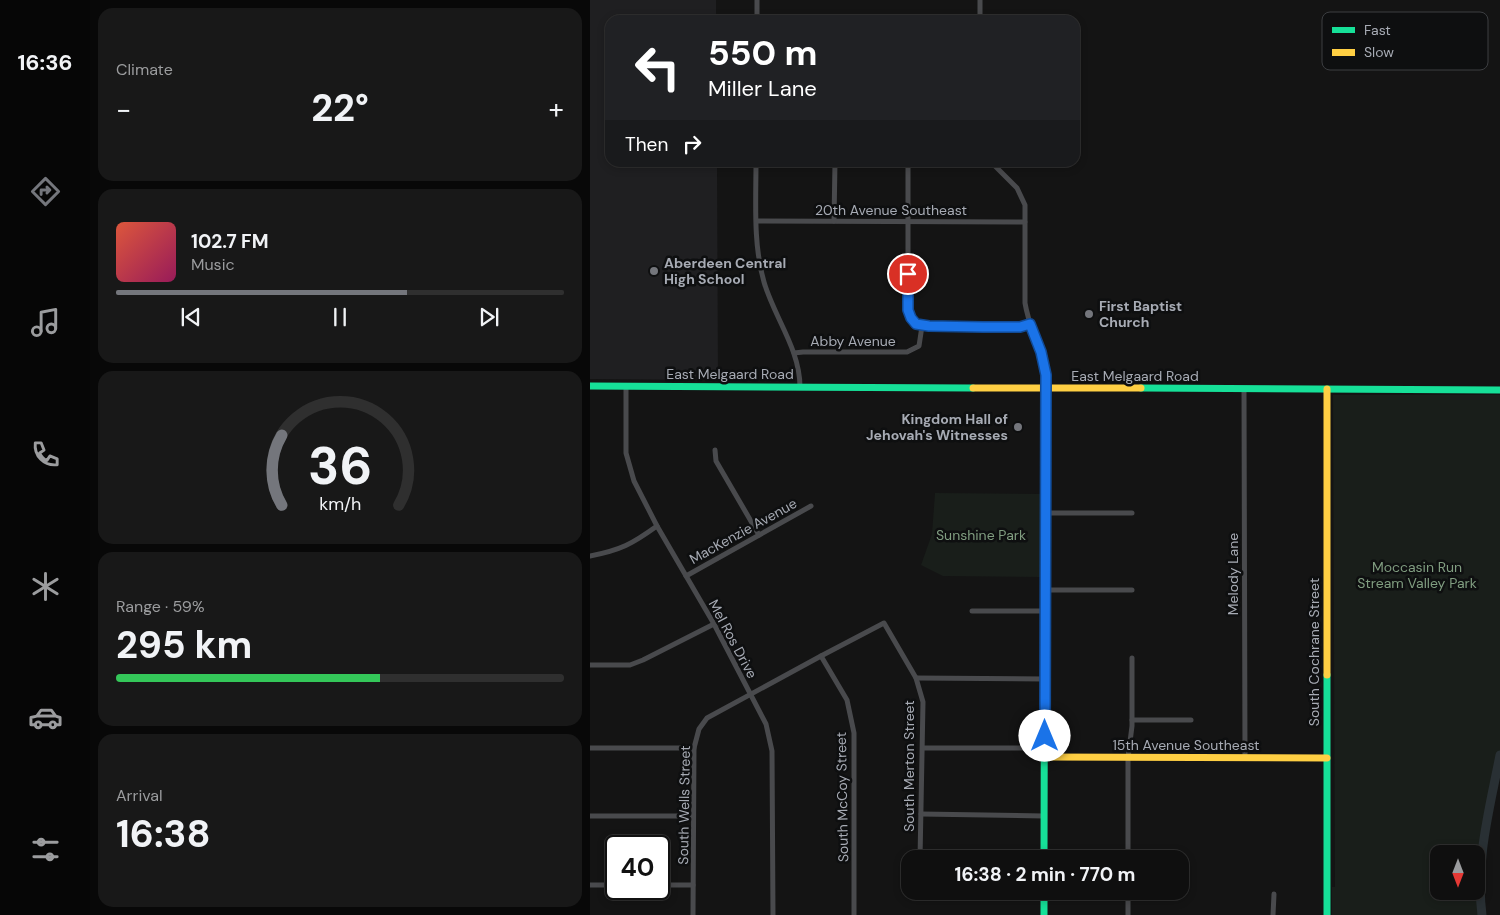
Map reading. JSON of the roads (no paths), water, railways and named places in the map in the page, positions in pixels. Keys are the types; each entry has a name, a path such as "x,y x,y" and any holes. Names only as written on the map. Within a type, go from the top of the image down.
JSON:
{"street":[{"path":"757,0 757,15"},
{"path":"980,0 980,15"},
{"path":"756,167 758,250 764,283 799,366 800,387"},
{"path":"834,221 835,167"},
{"path":"908,167 908,310 911,318 916,324 922,326 1020,327 1030,324"},
{"path":"996,167 1021,193 1024,205 1024,287 1026,308 1044,365 1044,850"},
{"name":"20th Avenue Southeast","path":"757,220 1025,222"},
{"name":"Abby Avenue","path":"794,353 906,352 919,346 922,326"},
{"name":"East Melgaard Road","path":"590,386 1500,390"},
{"name":"Mel Ros Drive","path":"626,386 626,445 629,466 634,480 657,526 714,624 766,724 772,751 773,915"},
{"name":"Melody Lane","path":"1244,389 1245,758"},
{"name":"South Cochrane Street","path":"1327,389 1327,915"},
{"path":"715,450 716,461 759,535"},
{"name":"MacKenzie Avenue","path":"686,576 812,506"},
{"path":"1045,512 1132,512"},
{"path":"590,556 609,552 633,543 657,526"},
{"path":"1045,590 1132,590"},
{"path":"972,611 1045,610"},
{"name":"South Wells Street","path":"693,915 694,748 699,729 707,718 884,623"},
{"name":"South Merton Street","path":"884,623 916,678 923,702 920,850"},
{"path":"590,665 630,665 714,624"},
{"name":"South McCoy Street","path":"821,656 847,700 854,733 854,915"},
{"path":"1128,850 1128,758 1132,720 1132,658"},
{"path":"916,678 1045,679"},
{"path":"1132,720 1191,720"},
{"path":"590,748 694,748"},
{"path":"923,748 1045,748"},
{"name":"15th Avenue Southeast","path":"1044,758 1327,758"},
{"path":"921,814 1044,816"},
{"path":"590,816 693,816"},
{"path":"590,885 605,885"},
{"path":"670,885 693,885"},
{"path":"1274,894 1274,915"},
{"path":"1044,900 1044,915"},
{"path":"1128,900 1128,915"}],"waterway":[{"path":"1482,915 1480,895 1482,854 1500,755"}],"place":[{"name":"Aberdeen Central High School","path":"654,271"},
{"name":"First Baptist Church","path":"1089,314"},
{"name":"Kingdom Hall of Jehovah's Witnesses","path":"1018,427"}],"park label":[{"name":"Sunshine Park","path":"981,535"},
{"name":"Moccasin Run Stream Valley Park","path":"1417,576"}]}
